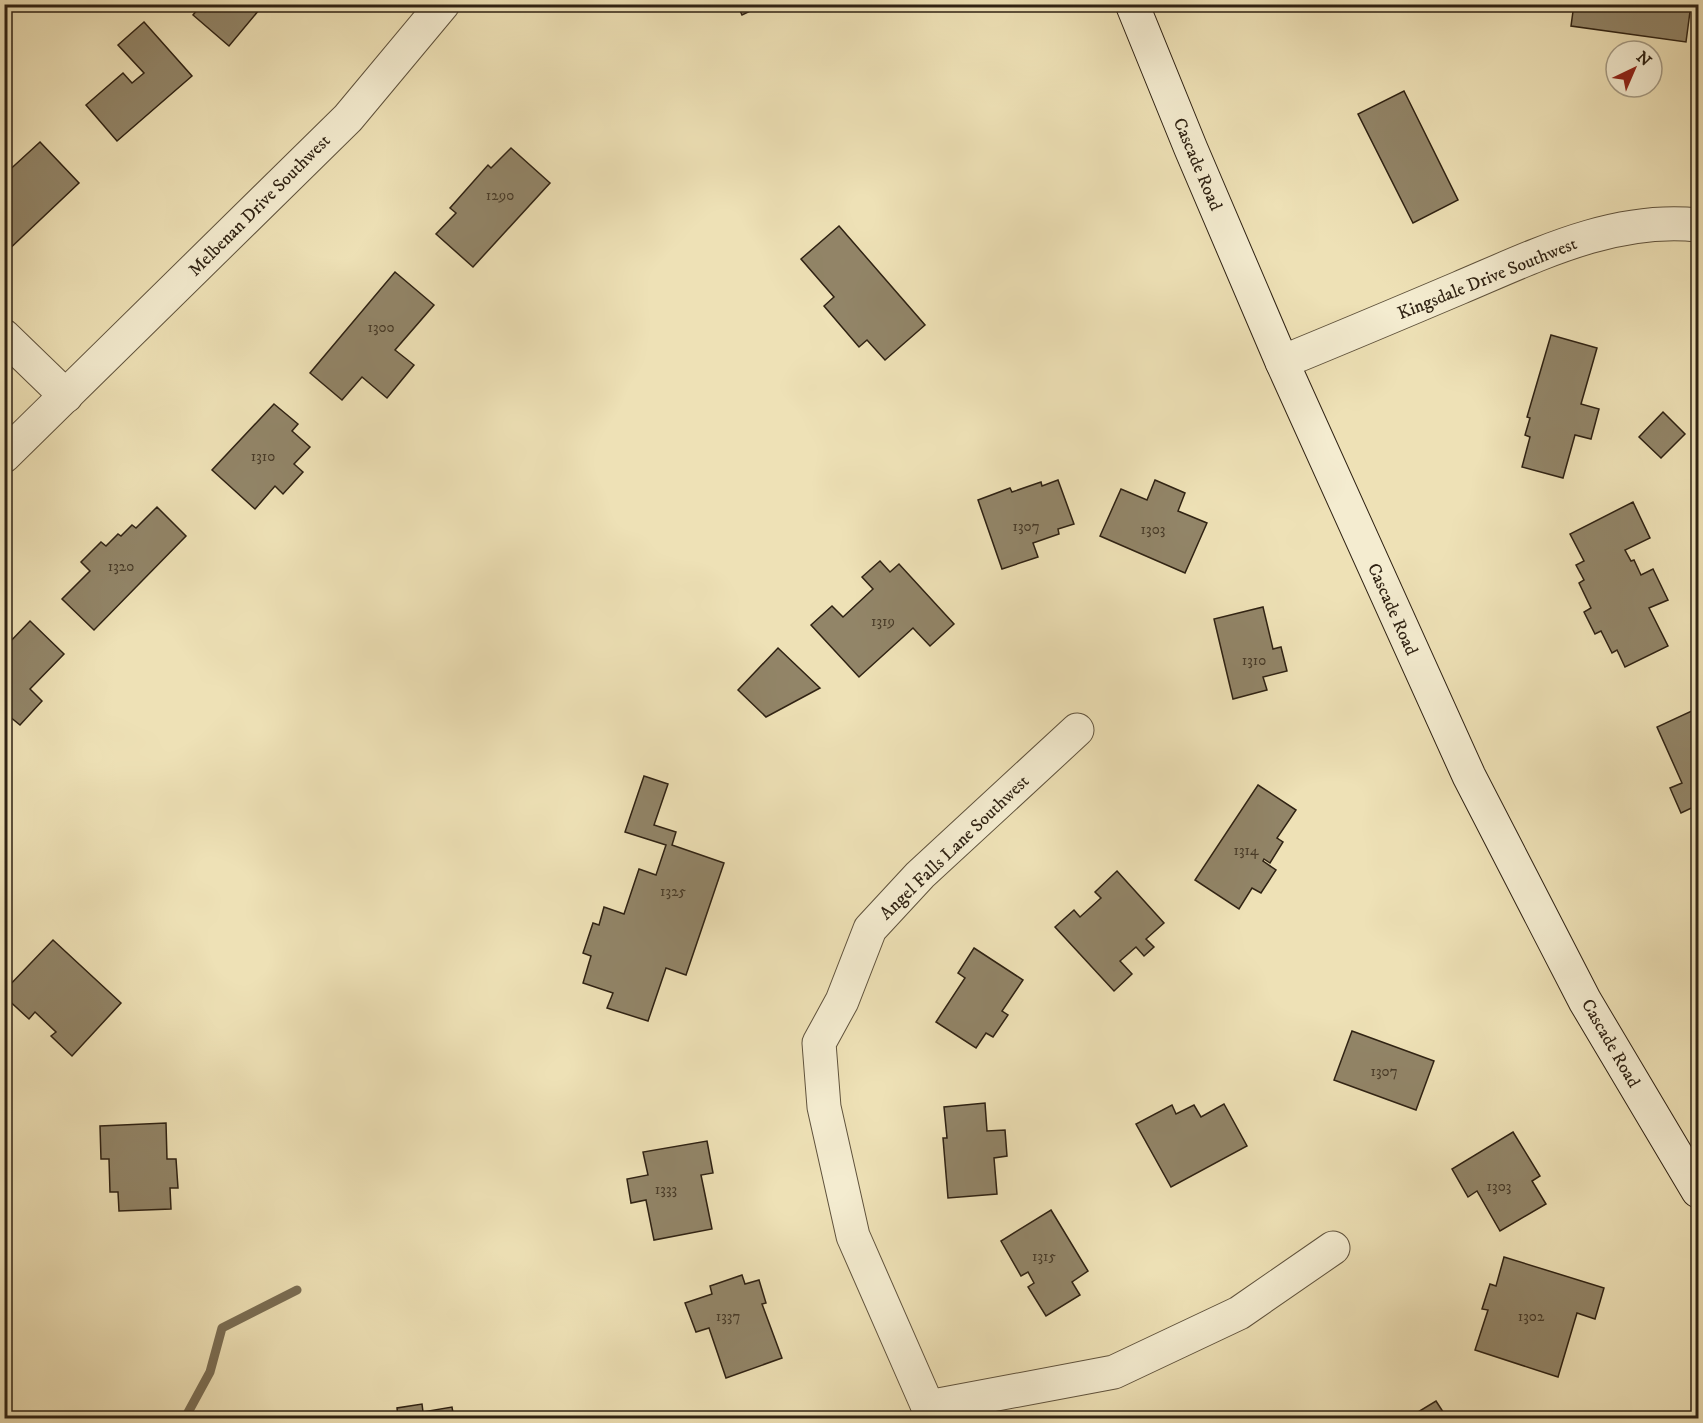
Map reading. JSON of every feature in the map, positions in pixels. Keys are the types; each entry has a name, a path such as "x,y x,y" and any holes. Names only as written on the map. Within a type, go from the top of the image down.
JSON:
{"street":[{"name":"Melbenan Drive Southwest","path":"4,456 348,118 443,4"},
{"name":"Cascade Road","path":"1132,4 1282,362 1469,776 1585,1001 1698,1191"},
{"name":"Kingsdale Drive Southwest","path":"1282,362 1566,243 1624,227 1679,223 1698,225"},
{"path":"4,336 66,396"},
{"name":"Angel Falls Lane Southwest","path":"929,1413 853,1236 824,1107 819,1043 842,1000 870,929 920,875 1077,730"},
{"path":"929,1413 1114,1372 1239,1313 1333,1248"}],"building":[{"path":"202,4 264,4 229,46 193,15"},
{"path":"737,4 765,4 742,15"},
{"path":"1574,4 1691,4 1686,42 1571,26"},
{"path":"144,22 192,76 117,141 86,105 123,73 132,83 144,73 118,45"},
{"path":"1404,91 1458,200 1413,223 1358,114"},
{"path":"40,142 79,183 4,254 4,175"},
{"path":"511,148 550,183 473,267 436,234 456,213 450,208 488,165 491,168"},
{"path":"839,226 925,325 885,360 867,340 859,347 824,306 834,297 801,259"},
{"path":"395,272 434,305 395,350 414,365 387,398 362,377 342,400 310,373"},
{"path":"1551,335 1597,348 1581,404 1599,409 1591,439 1575,435 1563,478 1522,467 1530,437 1525,435 1530,418 1527,417"},
{"path":"274,404 298,424 292,431 310,447 294,464 303,472 283,494 275,486 255,509 212,470"},
{"path":"1663,412 1685,434 1661,458 1639,437"},
{"path":"1058,480 1074,524 1058,529 1059,534 1033,543 1038,557 1002,569 978,500 1010,488 1012,492 1041,482 1042,486"},
{"path":"1155,480 1185,493 1178,511 1207,523 1185,573 1100,536 1121,489 1147,500"},
{"path":"1633,502 1650,538 1625,550 1631,561 1634,560 1641,575 1653,569 1668,600 1649,608 1668,646 1625,667 1617,650 1612,653 1601,631 1595,634 1584,612 1591,608 1579,583 1584,580 1576,565 1584,561 1570,534"},
{"path":"157,507 186,536 94,630 62,599 90,571 81,562 101,542 106,546 132,525 136,528"},
{"path":"880,561 890,572 899,564 954,624 930,646 913,628 859,677 811,625 832,606 843,617 873,589 862,577"},
{"path":"1263,607 1273,649 1281,647 1287,671 1263,677 1267,690 1233,699 1214,619"},
{"path":"30,621 64,654 30,689 42,701 20,725 4,712 4,652 8,648 6,646"},
{"path":"778,648 820,688 766,717 738,690"},
{"path":"1696,709 1698,715 1698,805 1681,813 1670,788 1682,783 1657,727"},
{"path":"644,776 668,784 654,825 676,832 672,845 724,863 686,975 666,968 648,1021 607,1008 613,993 583,983 591,956 583,953 593,923 599,925 604,907 624,914 639,869 656,875 666,845 625,832"},
{"path":"1258,785 1296,810 1277,838 1283,842 1270,863 1264,859 1263,861 1276,870 1261,893 1252,888 1239,909 1195,880"},
{"path":"1117,871 1164,923 1146,939 1154,947 1144,956 1136,947 1120,961 1132,974 1114,991 1055,927 1074,910 1080,917 1101,898 1095,892"},
{"path":"53,940 121,1003 72,1056 51,1036 56,1032 35,1012 29,1019 4,996 4,991"},
{"path":"974,948 1023,980 1002,1011 1008,1015 993,1037 986,1033 976,1048 936,1022 965,978 958,973"},
{"path":"1352,1031 1434,1061 1416,1110 1334,1080"},
{"path":"985,1103 987,1131 1005,1130 1007,1156 994,1158 997,1194 948,1198 943,1138 947,1138 944,1107"},
{"path":"1224,1104 1247,1146 1171,1187 1136,1124 1172,1105 1176,1114 1194,1105 1201,1117"},
{"path":"166,1123 167,1159 176,1159 178,1188 170,1188 171,1209 119,1211 118,1192 110,1192 109,1159 101,1159 100,1126"},
{"path":"1513,1132 1540,1176 1532,1181 1546,1204 1500,1231 1477,1191 1468,1197 1452,1169"},
{"path":"707,1141 713,1173 701,1175 712,1229 654,1240 646,1200 631,1203 627,1179 648,1175 643,1152"},
{"path":"1051,1210 1088,1271 1072,1282 1080,1295 1046,1316 1028,1287 1034,1283 1028,1272 1021,1276 1001,1241"},
{"path":"1504,1257 1604,1288 1595,1319 1577,1313 1558,1377 1475,1350 1488,1310 1482,1309 1490,1284 1496,1286"},
{"path":"742,1275 745,1284 759,1280 766,1303 762,1304 782,1358 726,1378 709,1328 696,1332 685,1303 712,1294 710,1286"},
{"path":"1436,1401 1447,1418 1408,1418"},
{"path":"422,1404 423,1412 452,1407 454,1418 398,1418 397,1408"}],"waterway":[{"path":"185,1418 210,1372 222,1328 297,1290"}]}
